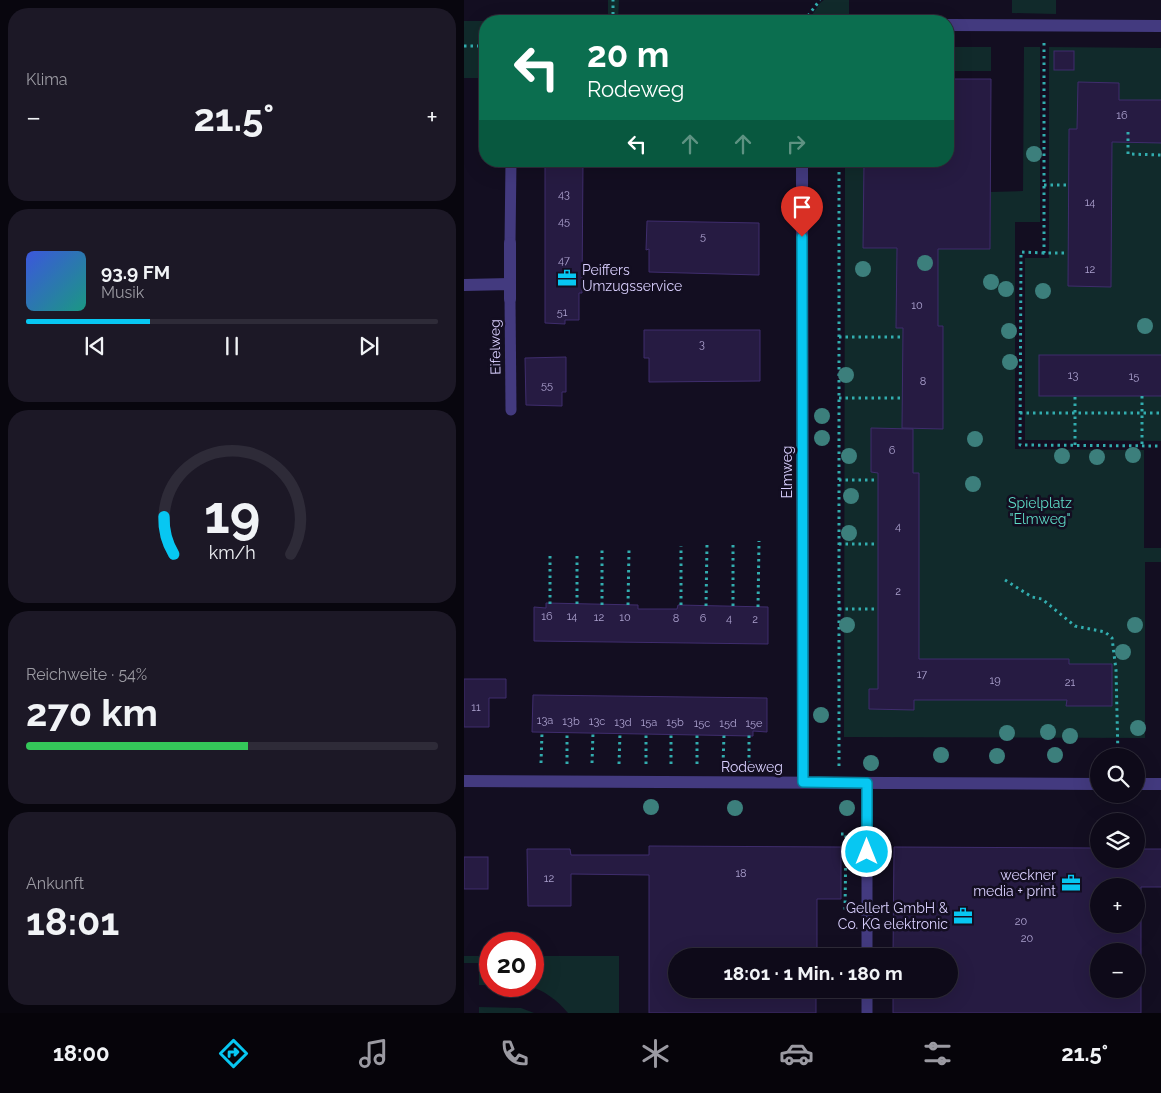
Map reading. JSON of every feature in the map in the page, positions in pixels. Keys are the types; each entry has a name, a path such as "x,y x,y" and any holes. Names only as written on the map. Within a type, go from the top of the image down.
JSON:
{"street":[{"path":"954,25 1161,26"},
{"name":"Elmweg","path":"802,167 803,782"},
{"name":"Eifelweg","path":"510,243 510,299"},
{"path":"464,285 510,284"},
{"name":"Rodeweg","path":"464,781 1090,784"},
{"path":"1145,784 1161,784"}],"lane":[{"name":"Eifelweg","path":"510,243 511,167"},
{"name":"Eifelweg","path":"510,299 511,410"},
{"path":"867,783 867,948"},
{"path":"867,998 867,1013"}],"path":[{"path":"613,0 613,15"},
{"path":"809,15 820,0"},
{"path":"1044,253 1045,26"},
{"path":"464,46 479,46"},
{"path":"1128,132 1128,154 1161,155"},
{"path":"839,782 840,167"},
{"path":"1044,185 1069,185"},
{"path":"1068,253 1021,252 1020,445 1161,446"},
{"path":"839,337 903,337"},
{"path":"1075,396 1075,445"},
{"path":"1142,396 1142,445"},
{"path":"839,398 902,398"},
{"path":"1020,413 1161,413"},
{"path":"839,480 878,480"},
{"path":"758,606 759,541"},
{"path":"732,606 733,543"},
{"path":"706,606 707,544"},
{"path":"839,544 878,544"},
{"path":"681,546 681,606"},
{"path":"628,605 629,549"},
{"path":"602,550 602,605"},
{"path":"577,552 577,604"},
{"path":"550,554 550,604"},
{"path":"1005,580 1032,597 1042,600 1075,626 1105,632 1112,638 1116,670 1118,748"},
{"path":"839,609 878,609"},
{"path":"541,781 542,733"},
{"path":"567,733 567,782"},
{"path":"592,733 592,782"},
{"path":"619,782 620,733"},
{"path":"645,782 646,734"},
{"path":"671,734 671,782"},
{"path":"697,734 697,782"},
{"path":"723,782 724,735"},
{"path":"749,736 749,782"},
{"path":"841,834 846,834 845,911"}],"green space":[{"path":"608,0 619,0 618,15 608,15"},
{"path":"824,0 849,0 849,14 812,15"},
{"path":"1012,0 1056,0 1056,14 1012,13"},
{"path":"464,21 479,21 479,78 464,78"},
{"path":"954,47 991,47 991,71 954,71"},
{"name":"Spielplatz \"Elmweg\"","path":"1024,47 1040,47 1040,222 1015,222 1015,449 1144,450 1144,548 1162,548 1161,562 1145,562 1145,738 844,737 845,167 864,167 864,248 990,249 991,192 1023,191"},
{"path":"1049,47 1161,48 1161,441 1025,440 1025,258 1049,258"},
{"path":"464,956 479,956 479,963 464,963"},
{"path":"544,956 619,956 619,1013 568,1013 544,993"},
{"path":"479,1007 521,1008 534,1013 479,1013"}],"building":[{"path":"1054,51 1074,51 1074,70 1054,70"},
{"path":"954,79 991,79 990,249 938,249 938,326 943,326 943,429 902,428 903,328 896,328 897,248 863,248 864,167 954,167"},
{"path":"1078,82 1119,83 1119,100 1162,100 1162,143 1112,142 1111,287 1068,286 1069,129 1077,129"},
{"path":"545,167 583,167 582,293 579,293 579,320 565,320 565,324 545,323"},
{"path":"647,221 759,223 759,275 649,272 649,249 646,250"},
{"path":"644,330 760,330 760,381 649,382 649,358 644,358"},
{"path":"1039,355 1162,355 1162,396 1039,396"},
{"path":"566,357 566,392 562,392 562,406 526,405 525,358"},
{"path":"871,428 913,429 913,473 919,473 919,659 1069,659 1069,664 1112,664 1112,706 1066,706 1067,700 914,700 914,710 869,709 869,689 878,689 878,473 871,472"},
{"path":"546,603 638,605 638,609 677,609 678,605 768,607 768,644 534,641 534,607 546,608"},
{"path":"464,679 506,679 506,698 489,698 489,727 464,727"},
{"path":"533,695 767,698 767,732 753,731 753,736 532,732"},
{"path":"649,846 841,847 841,899 817,899 817,948 668,948 668,998 816,998 816,1013 649,1013 649,875 571,874 571,906 528,906 527,849 570,849 571,855 649,855"},
{"path":"894,847 1090,848 1090,868 1145,868 1145,849 1162,849 1162,887 1145,887 1145,878 1090,878 1090,933 1141,933 1141,943 1090,943 1090,998 1141,998 1141,1013 893,1013 893,998 958,998 958,948 893,948"},
{"path":"464,857 488,857 488,889 464,889"}],"place":[{"name":"Peiffers Umzugsservice","path":"567,278"},
{"name":"weckner media + print","path":"1071,883"},
{"name":"Gellert GmbH & Co. KG elektronic","path":"963,916"}],"route":[{"path":"802,237 803,782 867,783 867,852"}]}
